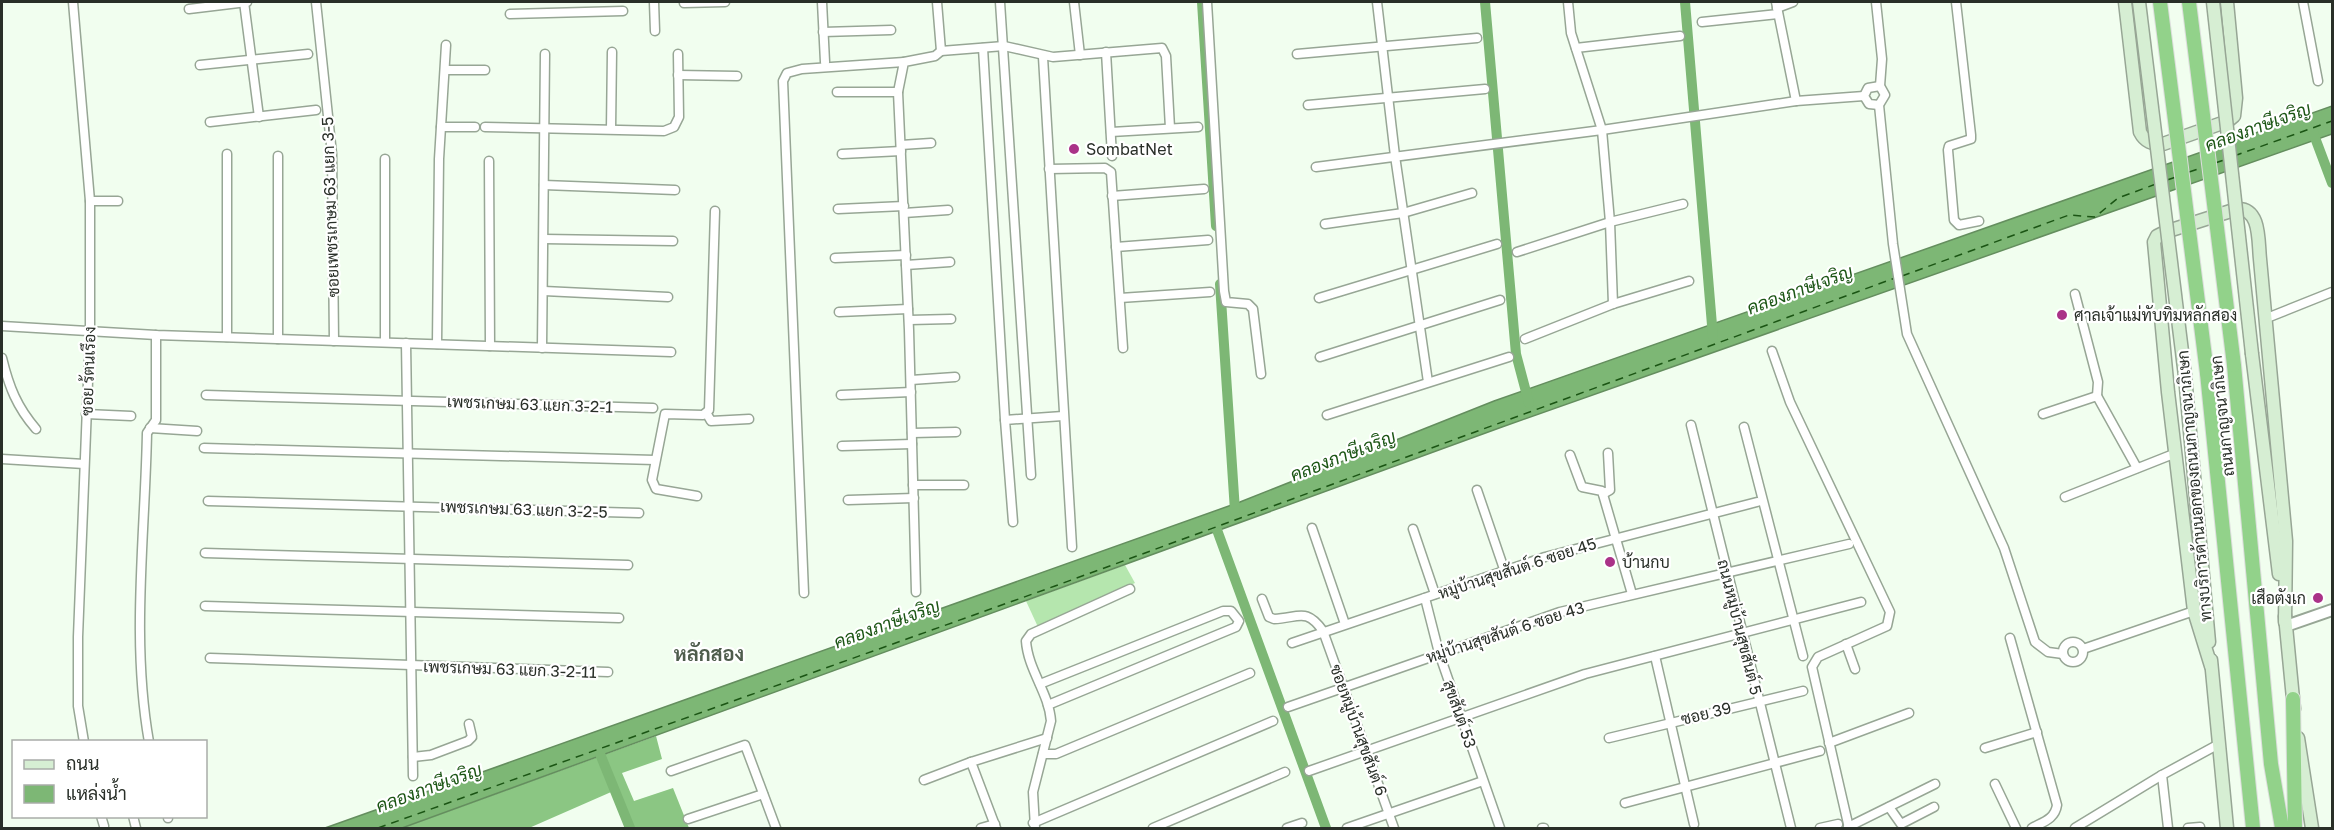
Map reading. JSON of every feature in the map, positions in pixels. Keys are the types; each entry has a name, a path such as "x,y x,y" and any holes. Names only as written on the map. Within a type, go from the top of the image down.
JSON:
{"highway":[{"name":"ถนนกาญจนาภิเษก","path":"2160,2 2207,373 2253,828"},
{"name":"ถนนกาญจนาภิเษก","path":"2188,2 2234,365 2271,764 2282,828"},
{"path":"2293,699 2295,828"}],"main road":[{"path":"2125,2 2140,132 2144,139 2153,144 2163,144 2228,121 2234,116 2236,98 2227,2"},
{"name":"ทางบริการด้านนอกของถนนกาญจนาภิเษก","path":"2139,2 2185,376 2227,828"},
{"path":"2213,2 2293,699 2312,828"},
{"path":"2211,666 2194,611 2155,249 2157,236 2237,209 2244,209 2252,213 2255,221 2286,541 2286,624"}],"street":[{"name":"ซอย ร้ตนเรึอง","path":"73,2 90,201 90,330 78,706 84,740"},
{"path":"189,9 245,2 259,117"},
{"name":"ซอยเพชรเกษม 63 แยก 3-5","path":"316,2 332,154 334,341"},
{"path":"568,2 568,13"},
{"path":"654,2 655,31"},
{"path":"684,3 725,2"},
{"path":"822,2 825,62"},
{"path":"937,2 941,51"},
{"path":"1000,2 1031,475"},
{"path":"1074,2 1080,54"},
{"path":"1207,2 1224,291 1226,302 1248,304 1252,309 1261,374"},
{"path":"1377,2 1395,156 1428,382"},
{"path":"1568,2 1571,33 1602,130 1610,222 1612,304"},
{"path":"1702,22 1777,8 1793,2"},
{"path":"1876,2 1882,68 1880,86 1886,95 1880,105 1893,244 1906,334 2004,548 2035,642 2048,652 2063,654 2067,660 2075,662 2082,657 2083,649"},
{"path":"1956,2 1971,139 1949,146 1948,150 1954,220 1959,225 1979,221"},
{"path":"2303,2 2318,81"},
{"path":"1777,8 1796,101"},
{"path":"510,14 623,12"},
{"path":"823,32 891,30"},
{"path":"1576,48 1680,36"},
{"path":"1297,54 1477,38"},
{"path":"437,344 441,127 446,45"},
{"path":"804,593 783,81 787,73 802,69 904,62 935,56 941,51 1004,46 1043,57 1157,47 1165,51 1170,129"},
{"path":"983,48 1013,522"},
{"path":"611,129 612,52"},
{"path":"1106,52 1112,156"},
{"path":"200,65 308,54"},
{"path":"542,348 545,54"},
{"path":"485,127 664,131 675,127 679,117 678,54"},
{"path":"1043,57 1072,547"},
{"path":"904,62 898,92 909,320 916,592"},
{"path":"445,70 485,70"},
{"path":"678,75 737,76"},
{"path":"1864,96 1868,88 1880,86"},
{"path":"1308,105 1485,89"},
{"path":"837,92 898,92"},
{"path":"1316,166 1602,130 1796,101 1864,96"},
{"path":"1864,96 1869,104 1880,105"},
{"path":"210,122 316,110"},
{"path":"441,127 475,127"},
{"path":"1111,132 1198,127"},
{"path":"842,154 930,143"},
{"path":"227,154 227,337"},
{"path":"278,156 278,339"},
{"path":"385,159 385,342"},
{"path":"489,161 490,346"},
{"path":"1049,169 1109,169 1113,196 1123,348"},
{"path":"544,185 675,190"},
{"path":"1113,196 1204,189"},
{"path":"1326,224 1403,213 1472,193"},
{"path":"90,201 118,201"},
{"path":"1517,252 1610,222 1683,204"},
{"path":"838,209 948,210"},
{"path":"707,414 709,410 715,211"},
{"path":"544,239 673,241"},
{"path":"1116,247 1208,240"},
{"path":"1319,298 1497,244"},
{"path":"835,258 906,255"},
{"path":"906,265 950,262"},
{"path":"1525,339 1612,304 1689,281"},
{"path":"544,291 668,297"},
{"path":"1120,298 1210,292"},
{"path":"2266,318 2332,292"},
{"path":"2075,294 2098,382 2097,396 2137,468"},
{"path":"1320,357 1500,300"},
{"path":"839,312 908,309"},
{"path":"909,320 951,319"},
{"path":"2,326 156,335 671,352"},
{"path":"149,740 142,701 140,657 147,433 156,420 156,335"},
{"path":"406,343 413,776"},
{"path":"1772,351 1790,402 1890,612 1887,626 1818,657 1812,667 1849,827 1935,784"},
{"path":"1327,415 1509,357"},
{"path":"2,358 10,389 19,409 36,429"},
{"path":"910,381 955,377"},
{"path":"841,395 911,392"},
{"name":"เพชรเกษม 63 แยก 3-2-1","path":"206,395 653,408"},
{"path":"2043,414 2097,396"},
{"path":"86,414 131,416"},
{"path":"698,496 653,487 665,414 707,414"},
{"path":"707,414 711,421 749,420"},
{"path":"1005,420 1064,416"},
{"name":"ถนนหมู่บ้านสุขสันต์ 5","path":"1691,425 1791,828"},
{"path":"1744,427 1803,656"},
{"path":"150,428 197,431"},
{"path":"912,433 956,432"},
{"path":"842,446 912,444"},
{"path":"204,448 656,460"},
{"path":"1603,494 1610,490 1611,482 1608,453"},
{"path":"2065,497 2176,453"},
{"path":"1570,455 1579,484 1586,489 1594,488 1603,494 1632,594"},
{"path":"2,459 84,464"},
{"path":"913,485 964,485"},
{"path":"1477,490 1504,569"},
{"path":"848,500 914,498"},
{"name":"เพชรเกษม 63 แยก 3-2-5","path":"208,501 639,513"},
{"name":"หมู่บ้านสุขสันต์ 6 ซอย 45","path":"1292,643 1504,569 1617,536 1757,502"},
{"path":"1312,528 1345,624"},
{"path":"1413,529 1435,594"},
{"name":"หมู่บ้านสุขสันต์ 6 ซอย 43","path":"1288,707 1560,612 1849,544"},
{"path":"205,553 628,565"},
{"path":"1130,589 1031,634 1026,641 1026,653 1048,705 1051,721 1033,792 1034,826 1273,722"},
{"name":"สุขสันต์ 53","path":"1425,598 1439,653 1500,828"},
{"path":"1262,599 1269,617 1274,620 1305,615 1314,618 1323,631"},
{"path":"1309,771 1585,674 1862,602"},
{"path":"205,606 619,618"},
{"path":"2286,624 2332,610"},
{"path":"1040,684 1223,611 1231,611 1239,621 1236,627 1048,705"},
{"path":"2083,649 2194,611"},
{"name":"ซอยหมู่บ้านสุขสันต์ 6","path":"1323,631 1394,828"},
{"path":"2010,638 2058,805 2056,813 2050,819 2032,828"},
{"path":"2063,654 2066,645 2072,642 2083,649"},
{"path":"1846,644 1855,669"},
{"path":"1655,656 1694,824"},
{"name":"เพชรเกษม 63 แยก 3-2-11","path":"210,658 609,672"},
{"path":"1043,754 1056,754 1250,673"},
{"name":"ซอย 39","path":"1609,738 1758,700 1803,691"},
{"path":"1828,743 1909,713"},
{"path":"413,757 431,755 468,741 472,737 469,724"},
{"path":"1985,748 2037,732"},
{"path":"924,780 971,762 1047,738"},
{"path":"2075,828 2162,775 2219,744"},
{"path":"671,771 745,745 776,828"},
{"path":"1625,803 1775,765 1820,751"},
{"path":"971,762 996,826 981,828"},
{"path":"1153,828 1286,772"},
{"path":"2162,775 2168,828"},
{"path":"1347,828 1483,781"},
{"path":"1995,784 2016,828"},
{"path":"688,819 763,794"},
{"path":"1889,807 1897,823 1901,824 1934,807"},
{"path":"101,818 104,826"},
{"path":"1287,828 1302,822"},
{"path":"1820,828 1838,824"},
{"path":"2188,828 2200,827"}],"shaded area":[{"path":"1125,565 1135,583 1038,627 1026,601"},
{"path":"656,736 662,759 622,773 634,801 673,788 689,828 634,828 618,789 529,828 402,828"}],"water":[{"path":"2332,106 2332,134 1502,427 402,828 325,828 1240,502 1494,401"}],"waterway":[{"path":"1202,2 1216,226"},
{"path":"1485,2 1516,354 1529,403"},
{"path":"1685,2 1713,337"},
{"name":"คลองภาษีเจริญ","path":"2311,127 2332,183"},
{"path":"1220,284 1235,511"},
{"path":"1213,519 1326,828"},
{"path":"596,744 630,828"}],"ferry route":[{"path":"2234,156 2332,121"},
{"path":"2215,163 2224,160"},
{"path":"2189,172 2204,167"},
{"path":"2167,180 2176,177"},
{"path":"1902,276 2069,215 2095,217 2118,198 2156,184"},
{"path":"378,828 1055,586 1895,278"}],"place":[{"name":"SombatNet","path":"1074,149"},
{"name":"ศาลเจ้าแม่ทับทิมหลักสอง","path":"2062,315"},
{"name":"บ้านกบ","path":"1610,562"},
{"name":"เสือตังเก","path":"2318,598"}],"district":[{"name":"หลักสอง","path":"709,654"}]}
